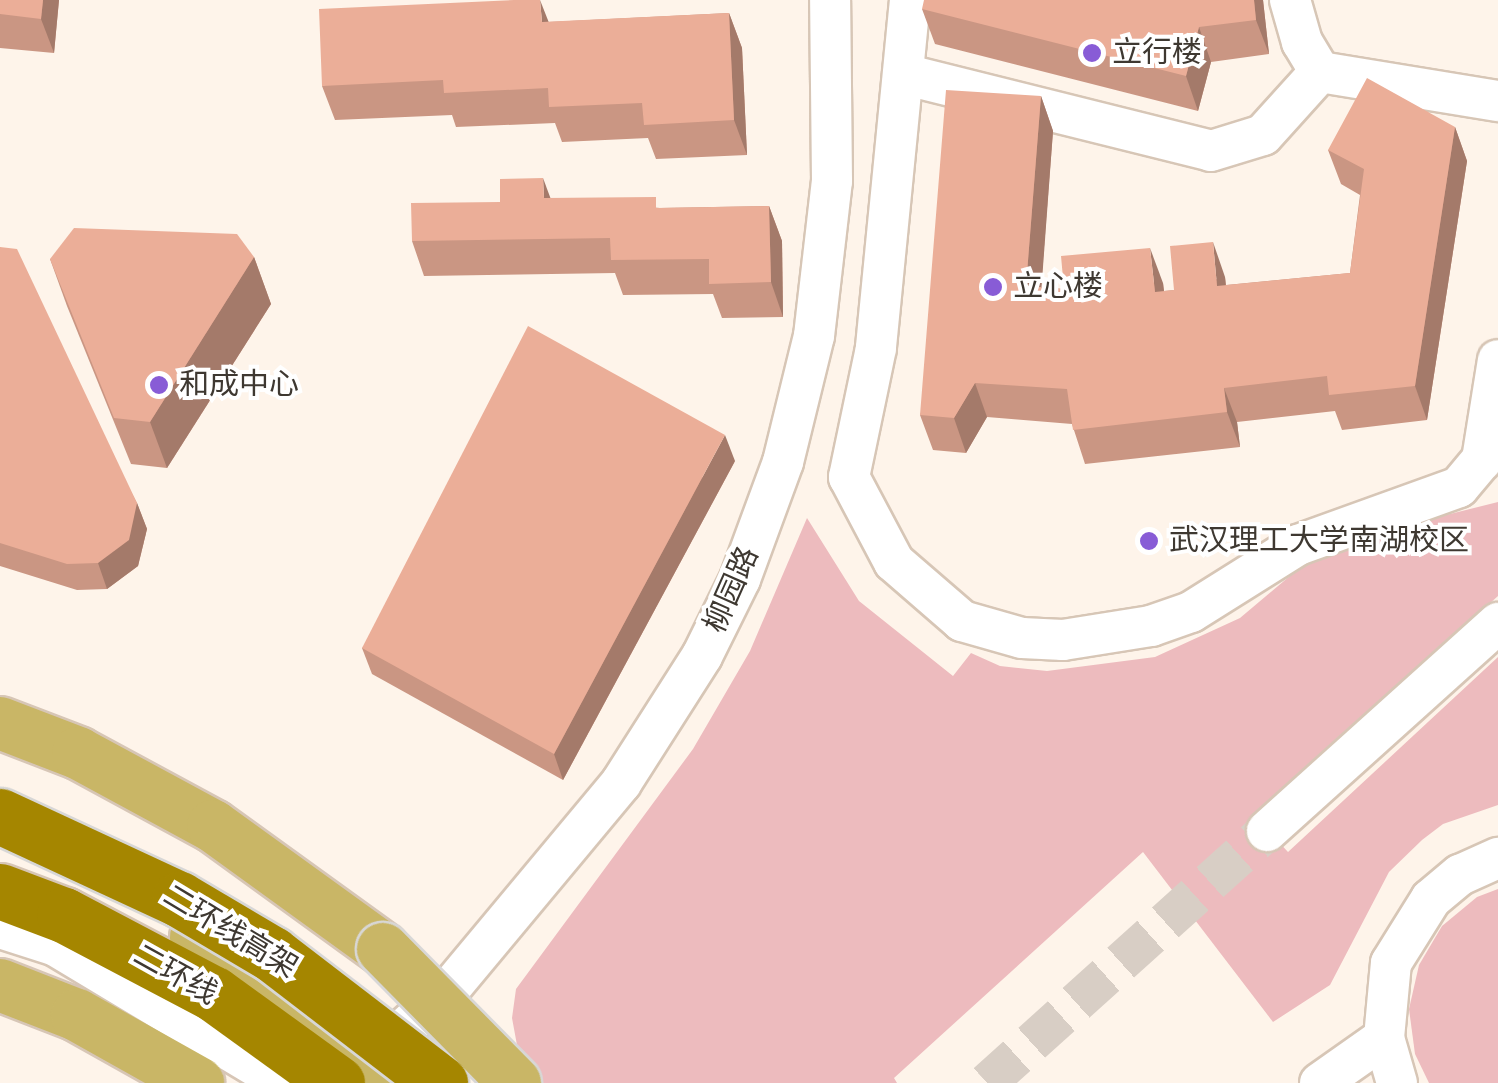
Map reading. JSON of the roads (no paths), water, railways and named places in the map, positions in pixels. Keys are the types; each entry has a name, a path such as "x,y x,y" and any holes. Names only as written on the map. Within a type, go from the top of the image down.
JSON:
{"highway":[{"name":"二环线高架","path":"0,816 195,908 351,1010 440,1083"},
{"name":"二环线","path":"0,891 64,915 362,1077"}],"main road":[{"path":"0,723 78,753 213,826 384,949 516,1083"},
{"path":"0,842 113,883 249,971 362,1077"},
{"path":"0,985 76,1016 198,1083"}],"street":[{"name":"柳园路","path":"362,1077 463,974 621,783 702,656 740,579 783,462 814,336 832,181 830,0"},
{"path":"910,0 876,348 849,478 871,530 941,608 987,632 1064,640 1151,626 1191,612 1298,545 1459,486 1482,460 1498,360"},
{"path":"1290,0 1302,42 1320,72 1498,102"},
{"path":"903,74 1212,150 1263,135 1320,72"},
{"path":"1267,831 1498,623"},
{"path":"1397,1083 1384,1038 1383,1000 1407,929 1460,875 1498,858"},
{"path":"0,928 86,963 284,1083"},
{"path":"1320,1083 1384,1038"}],"tunnel":[{"path":"987,1083 1267,831"}],"place":[{"name":"立行楼","path":"1092,53"},
{"name":"立心楼","path":"993,287"},
{"name":"和成中心","path":"159,385"},
{"name":"武汉理工大学南湖校区","path":"1149,541"}]}
